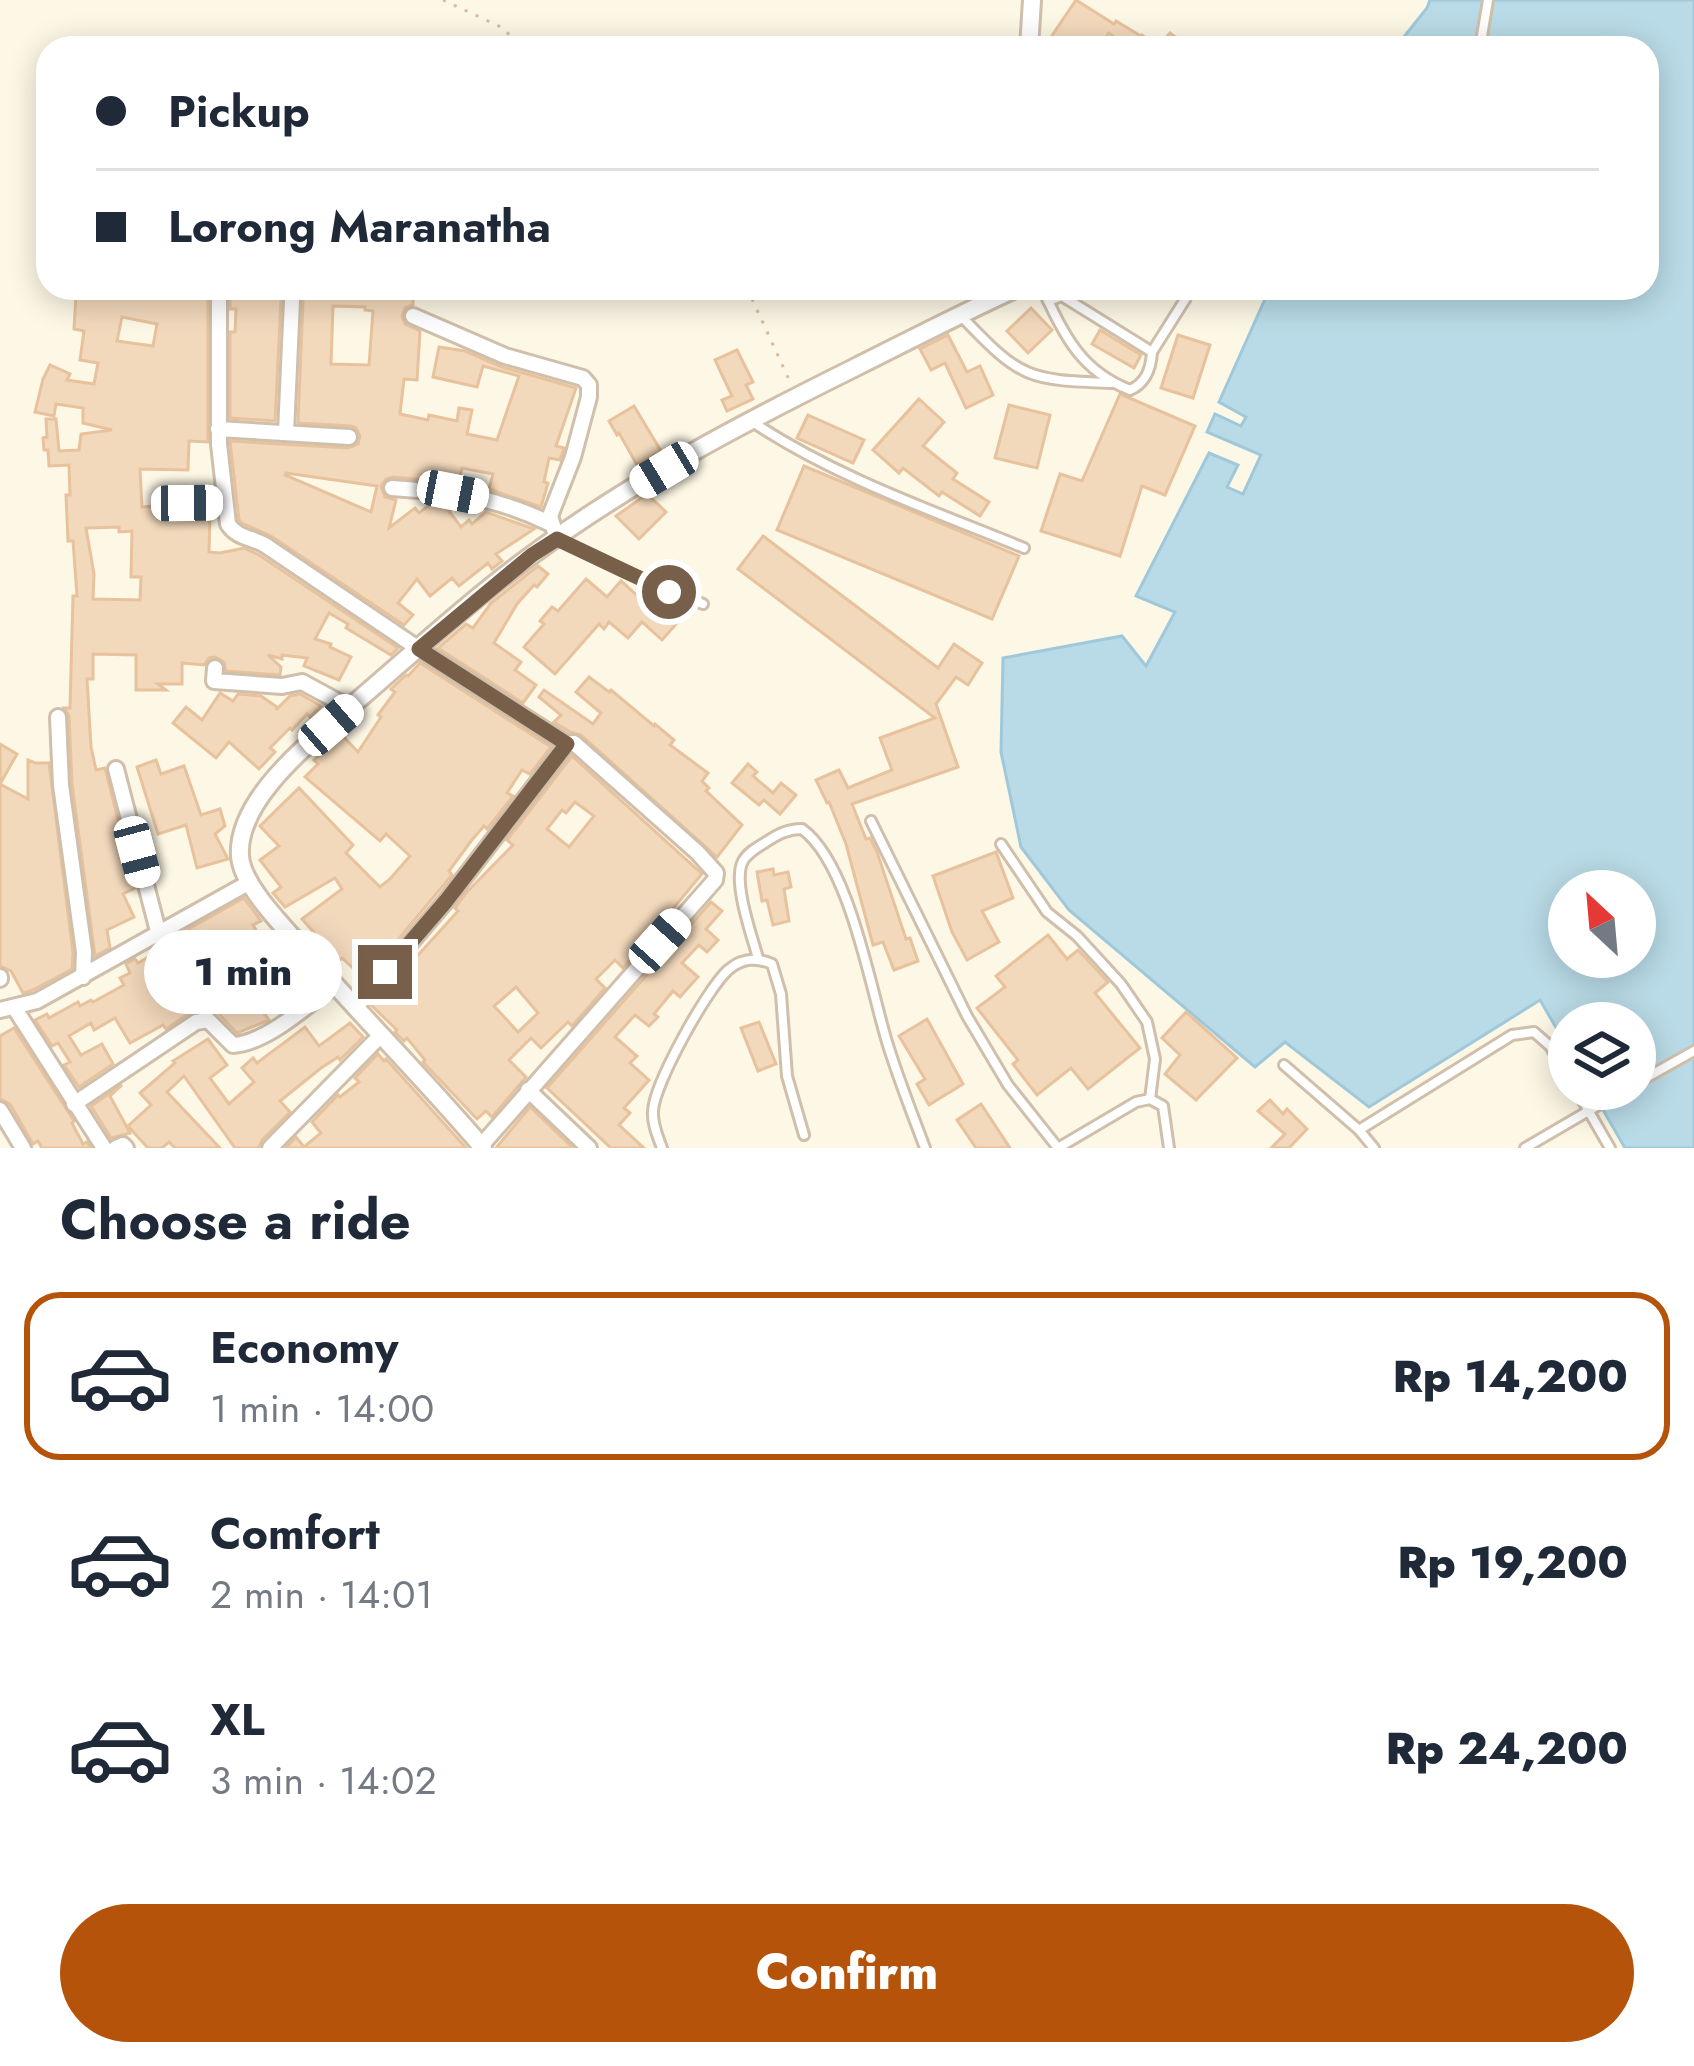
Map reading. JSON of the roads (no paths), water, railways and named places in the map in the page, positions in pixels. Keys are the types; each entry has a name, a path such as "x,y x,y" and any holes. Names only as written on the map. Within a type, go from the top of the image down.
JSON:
{"street":[{"path":"1030,36 1032,0"},
{"path":"219,300 218,429 228,524 238,536 265,544 419,649 567,744 574,743 697,852 717,877 481,1147 355,1008 250,882 240,856 244,825 251,812 298,755 419,649 532,555 554,532 750,420 992,300"},
{"path":"286,432 292,301"},
{"path":"413,316 505,356 586,380 589,398 550,516 554,532"},
{"path":"218,429 349,437"},
{"path":"392,488 491,499 554,532"},
{"path":"187,503 225,502"},
{"path":"215,668 214,681 282,686 302,682 350,708"},
{"path":"58,717 83,977"},
{"path":"355,1008 446,901 567,744"},
{"path":"116,769 159,935"},
{"path":"7,1008 37,1001 250,882"},
{"path":"74,1105 196,1022 208,1020 233,1045 249,1043 335,985"},
{"path":"0,993 104,1148"},
{"path":"270,1148 380,1036"},
{"path":"527,1090 589,1148"},
{"path":"0,1110 23,1148"},
{"path":"116,1148 126,1148"}],"lane":[{"path":"1482,36 1488,0"},
{"path":"1069,300 1152,352"},
{"path":"1048,301 1071,347 1113,383 1130,390 1141,385 1152,352 1185,300"},
{"path":"961,315 1002,359 1028,374 1047,381 1113,383"},
{"path":"750,420 853,478 1024,548"},
{"path":"554,532 623,572 703,604"},
{"path":"871,821 967,1016 1008,1085 1058,1148 1136,1102 1150,1100 1163,1106 1169,1148"},
{"path":"758,958 740,869 757,847 786,831 802,829 831,861 843,892 888,1046 925,1148"},
{"path":"1001,844 1048,911 1121,984 1147,1022 1155,1059 1150,1100"},
{"path":"662,1148 652,1108 665,1073 728,970 758,958 772,964 781,994 788,1076 804,1136"},
{"path":"1359,1130 1512,1035 1534,1032 1548,1045"},
{"path":"1656,1072 1694,1051"},
{"path":"1284,1065 1374,1148"},
{"path":"1525,1148 1588,1110 1610,1148"}],"water":[{"path":"1430,0 1694,0 1694,1148 1625,1148 1603,1110 1656,1110 1656,1002 1548,1002 1548,1014 1540,1000 1369,1107 1285,1042 1255,1067 1069,910 1021,847 1001,752 1003,658 1122,636 1146,666 1175,612 1136,596 1209,453 1238,465 1227,487 1243,494 1261,455 1207,432 1215,414 1241,426 1246,417 1219,402 1265,300 1659,300 1659,36 1405,36"}]}
